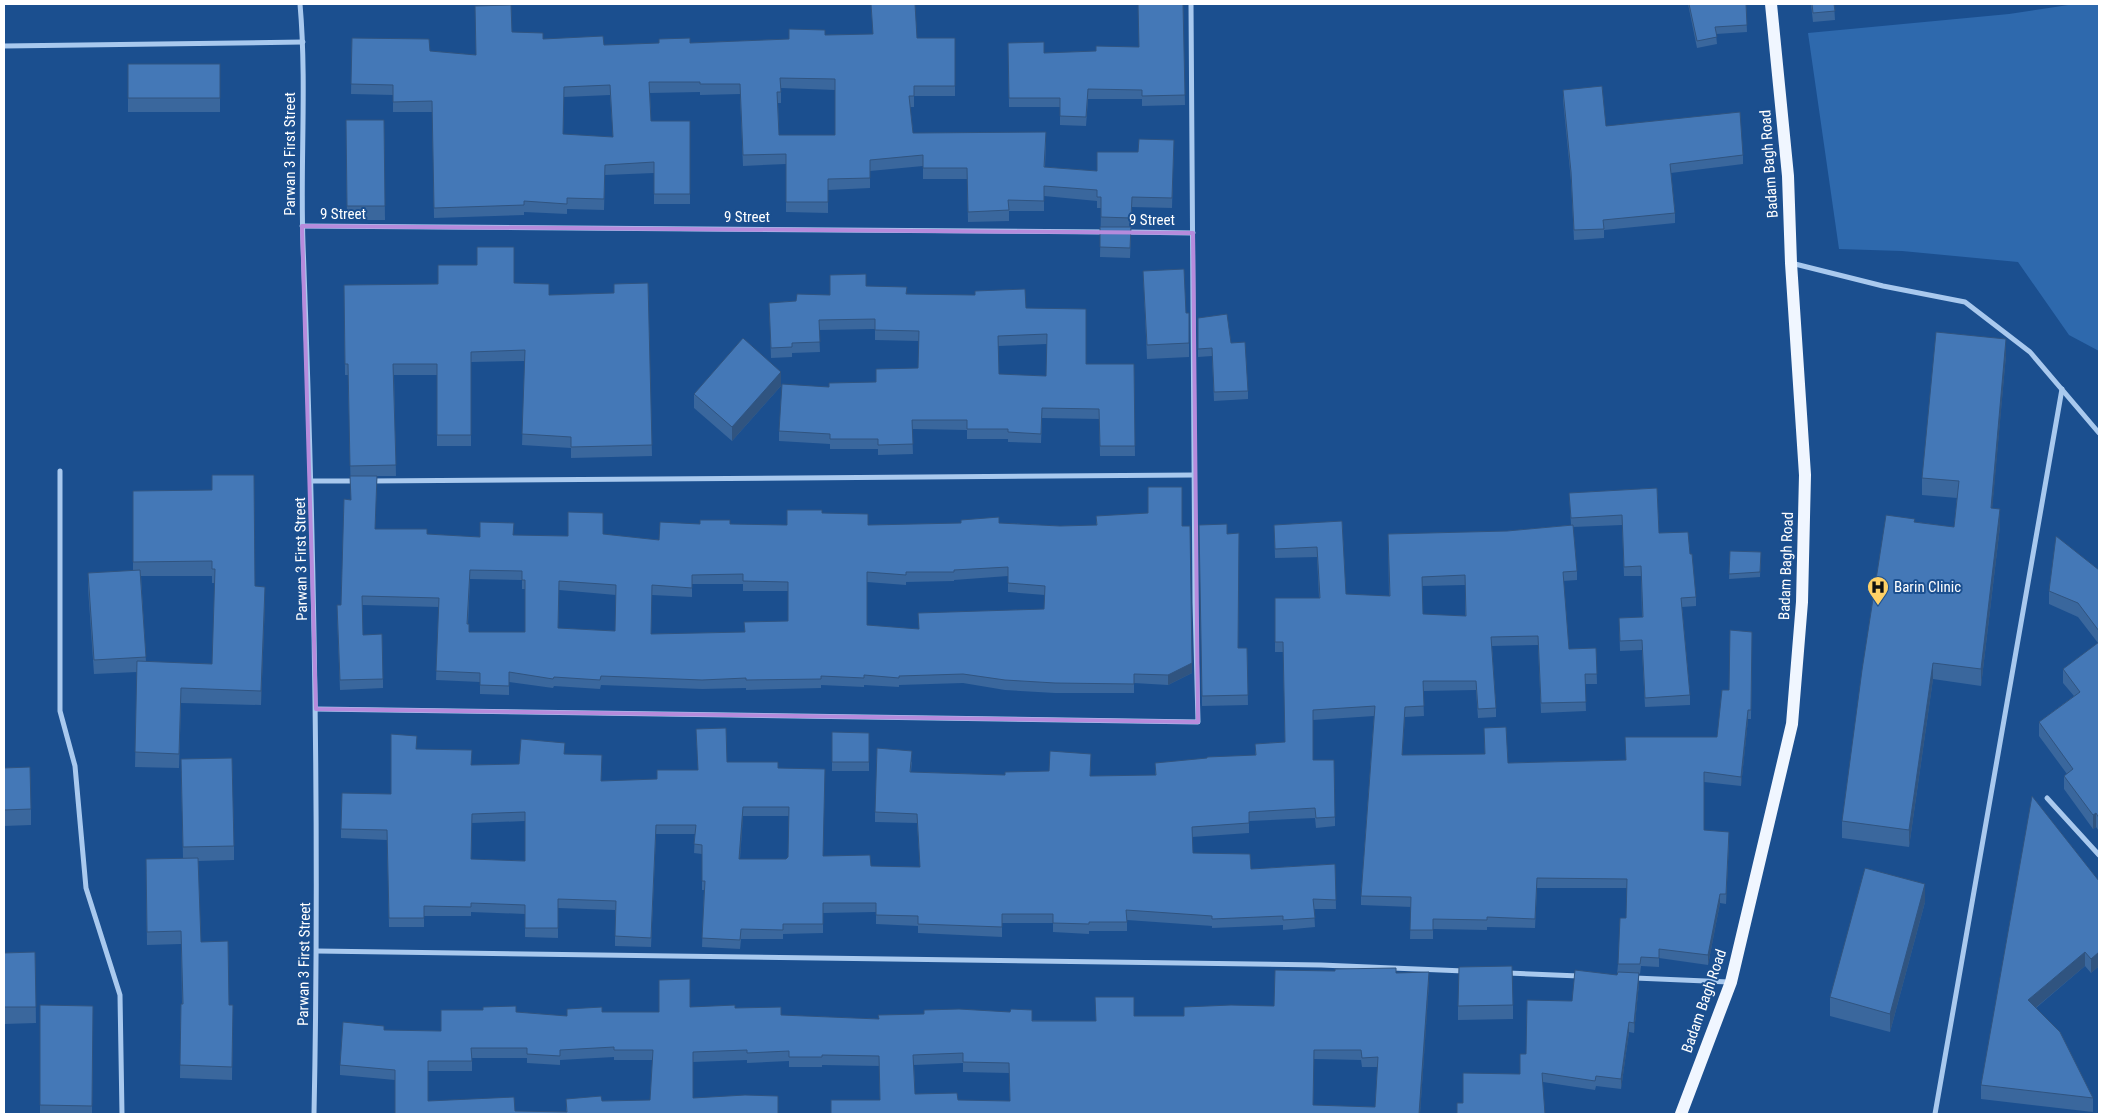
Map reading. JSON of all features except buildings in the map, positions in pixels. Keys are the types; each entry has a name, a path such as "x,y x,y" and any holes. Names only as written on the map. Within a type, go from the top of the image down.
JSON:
{"main road":[{"name":"Badam Bagh Road","path":"1681,1114 1731,982 1792,724 1802,611 1805,475 1791,263 1788,176 1772,4"}],"street":[{"name":"Parwan 3 First Street","path":"300,4 303,42 302,226 312,481 316,709 317,951 314,1114"},
{"path":"316,709 1198,722 1194,475 1191,4"},
{"path":"4,46 303,42"},
{"name":"9 Street","path":"302,226 1193,233"},
{"path":"1791,263 1883,286 1965,302 2030,352 2099,433"},
{"path":"1939,1114 1935,1114 2062,390"},
{"path":"60,471 60,711 75,766 86,888 120,995 122,1114"},
{"path":"312,481 1194,475"},
{"path":"2047,798 2099,855"},
{"path":"317,951 1321,965 1467,972"},
{"path":"1506,973 1584,976"},
{"path":"1633,978 1731,982"}],"highlighted area":[{"path":"302,226 1193,233 1198,722 316,709"}],"shaded area":[{"path":"2075,4 2099,4 2099,351 2069,335 2018,262 1902,251 1839,249 1808,33 2009,14"}],"place":[{"name":"Barin Clinic","path":"1878,606"}]}
